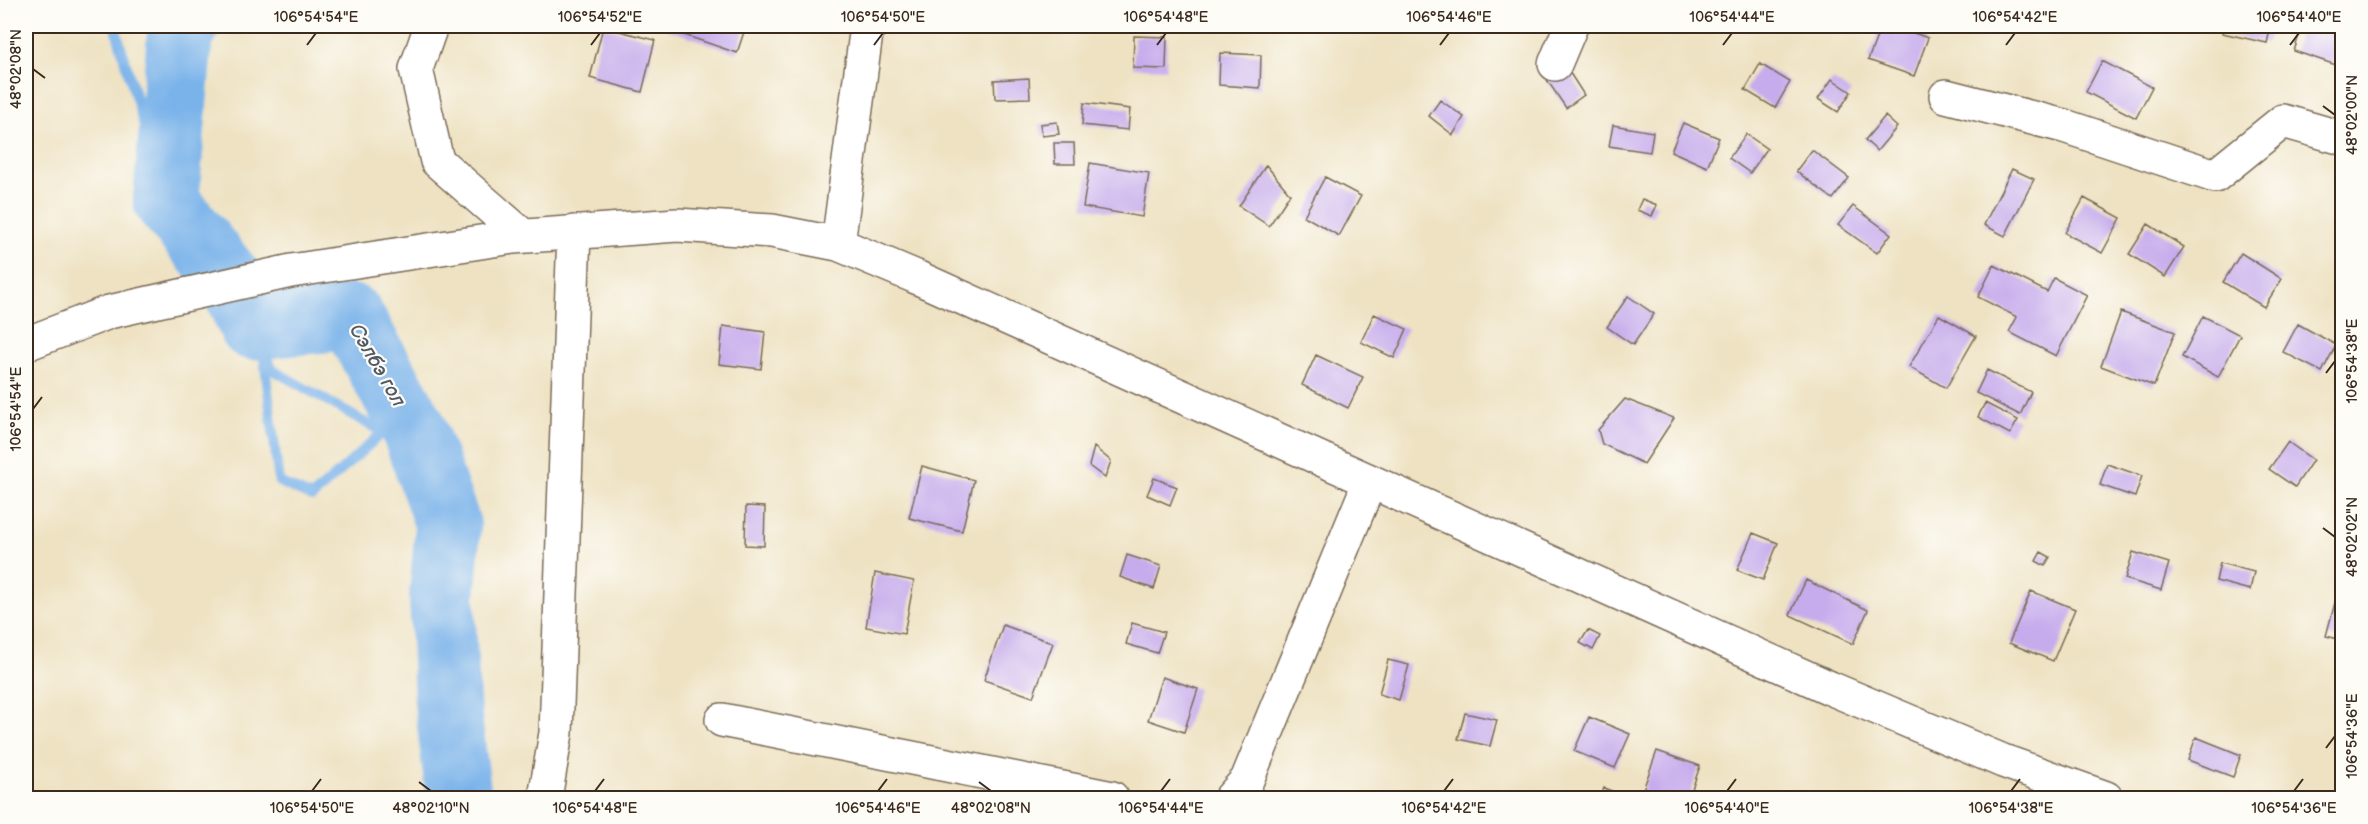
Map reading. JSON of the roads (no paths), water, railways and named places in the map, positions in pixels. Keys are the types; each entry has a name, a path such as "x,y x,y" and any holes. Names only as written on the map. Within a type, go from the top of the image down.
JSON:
{"street":[{"path":"431,26 416,69 437,161 523,236"},
{"path":"838,244 867,26"},
{"path":"1555,64 1571,26"},
{"path":"1946,96 2064,126 2215,176 2283,121 2343,138"},
{"path":"26,344 109,312 327,264 523,236 677,225 771,231 838,244 1841,692 2003,760 2106,798"},
{"path":"545,798 556,733 574,232"},
{"path":"1231,798 1247,780 1370,481"},
{"path":"722,720 1112,798"}],"waterway":[{"path":"115,26 166,201"},
{"name":"Сэлбэ гол","path":"186,26 180,34 166,201 231,281 252,327 351,317 413,427 448,525 442,598 447,701 459,798"},
{"path":"252,327 273,370 424,456"},
{"path":"263,349 279,482 312,497 382,433"}]}
